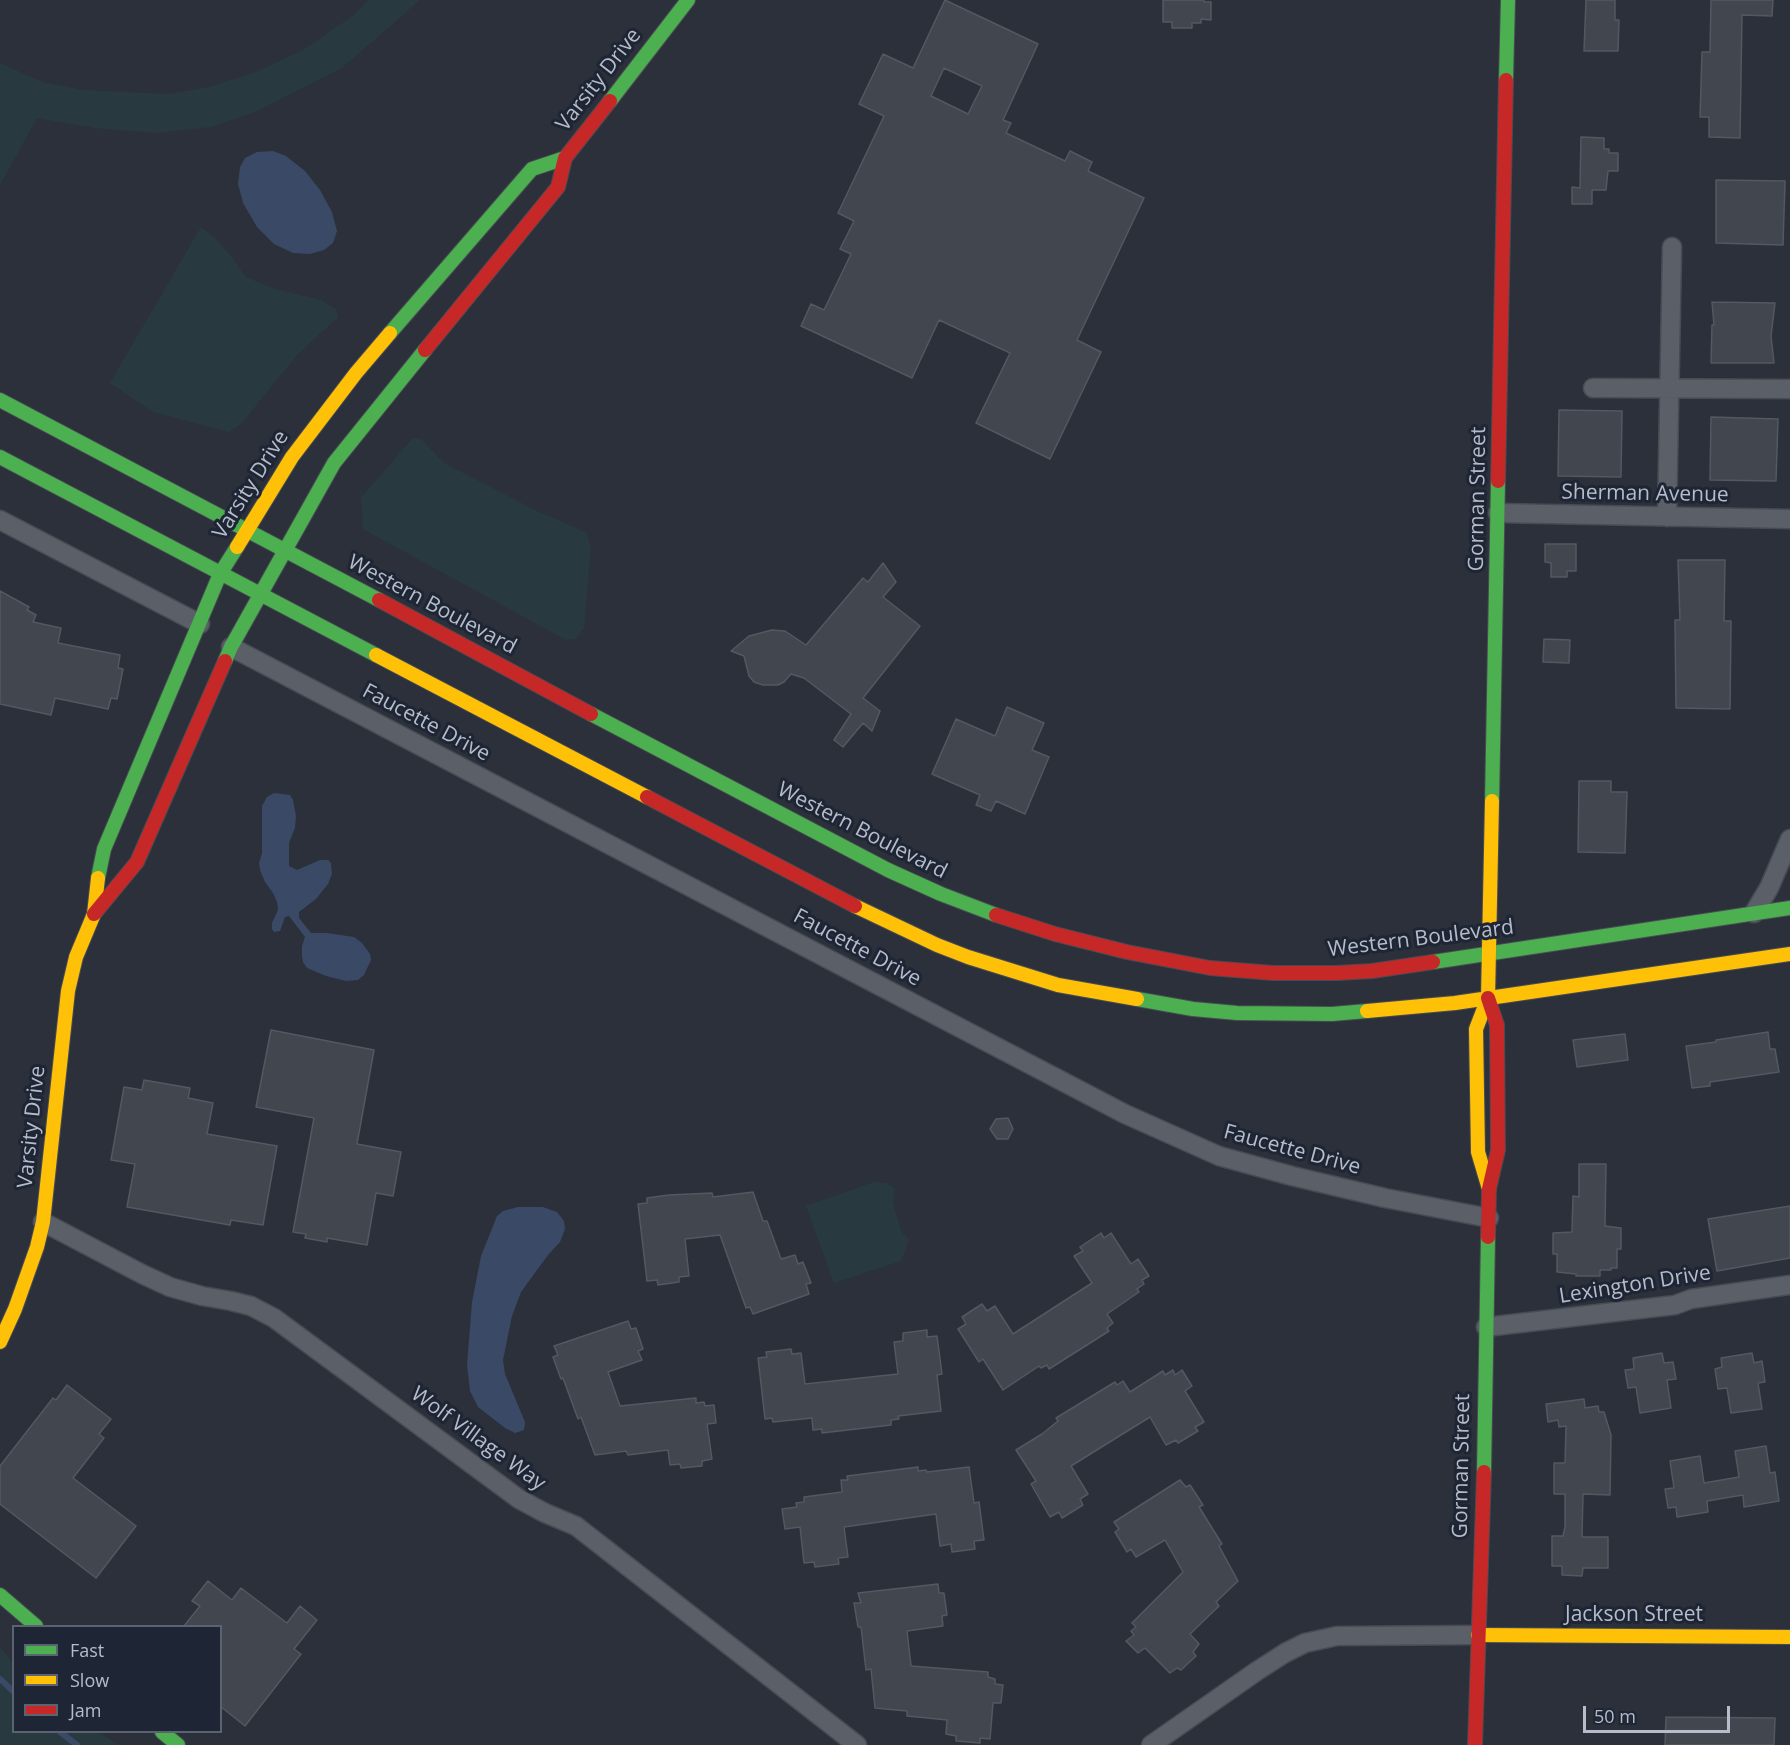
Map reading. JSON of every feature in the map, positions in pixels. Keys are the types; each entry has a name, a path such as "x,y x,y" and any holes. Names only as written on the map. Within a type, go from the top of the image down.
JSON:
{"main road":[{"name":"Varsity Drive","path":"94,914 137,862 231,647 334,464 558,187 565,158 687,0"},
{"name":"Gorman Street","path":"1475,1745 1484,1463 1489,1189 1498,1150 1497,1025 1488,998 1508,0"},
{"name":"Varsity Drive","path":"0,1342 15,1309 44,1222 68,991 76,957 94,914 97,882 104,849 220,574 291,457 356,374 532,168 565,158"},
{"name":"Western Boulevard","path":"0,400 888,870 940,894 1055,934 1210,968 1273,974 1337,974 1790,908"},
{"path":"0,457 880,919 936,945 1058,985 1193,1009 1237,1013 1332,1014 1488,998 1790,954"},
{"name":"Gorman Street","path":"1488,998 1476,1029 1478,1152 1489,1189"},
{"path":"0,1595 35,1625"},
{"name":"Jackson Street","path":"1479,1635 1790,1637"},
{"path":"164,1733 178,1745"}],"street":[{"path":"1667,517 1672,247"},
{"path":"1593,388 1790,389"},
{"name":"Sherman Avenue","path":"1498,513 1790,519"},
{"path":"0,520 200,624"},
{"name":"Faucette Drive","path":"231,647 1125,1114 1219,1156 1385,1198 1489,1218"},
{"path":"1754,913 1769,888 1790,839"},
{"name":"Wolf Village Way","path":"44,1222 170,1287 251,1306 274,1318 519,1499 544,1514 576,1526 857,1745"},
{"name":"Lexington Drive","path":"1486,1327 1675,1305 1691,1299 1790,1285"},
{"path":"1150,1745 1257,1671 1305,1643 1337,1636 1479,1635"}],"shaded area":[{"path":"368,0 420,0 342,68 255,112 211,127 155,133 95,128 37,118 0,185 0,63 42,82 83,90 168,94 205,88 254,73 303,50 354,15"},
{"path":"201,227 214,237 246,277 272,288 321,300 337,310 338,317 297,355 241,424 229,432 153,412 110,383"},
{"path":"412,439 421,439 444,463 535,510 587,533 591,549 584,628 575,639 566,640 363,529 361,498"},
{"path":"874,1182 887,1183 895,1189 893,1201 896,1214 901,1231 909,1240 901,1261 834,1283 806,1206"},
{"path":"0,1647 12,1662 12,1733 100,1733 119,1745 0,1745"}],"water":[{"path":"273,151 286,156 305,171 320,190 332,212 337,231 333,243 324,250 310,254 293,253 274,244 257,227 243,203 238,184 240,167 245,158 257,152"},
{"path":"274,793 290,795 293,800 296,816 295,828 289,843 289,866 297,870 320,860 328,860 331,863 332,874 328,884 316,899 299,912 299,918 311,933 354,937 362,943 370,954 371,960 364,975 358,980 346,981 307,968 302,956 305,937 289,916 285,917 280,931 274,932 272,929 272,923 278,910 277,902 265,882 259,863 262,853 262,806 267,797"},
{"path":"518,1207 543,1207 557,1212 564,1221 565,1229 560,1242 521,1292 512,1316 503,1360 505,1374 525,1422 524,1430 515,1433 478,1407 470,1391 467,1365 472,1302 481,1256 497,1216 503,1211"}],"building":[{"path":"945,0 1038,44 1003,120 1011,123 1006,133 1065,161 1070,151 1092,162 1088,171 1144,198 1077,340 1101,352 1050,459 976,423 1010,353 939,320 912,378 801,326 811,304 824,310 851,254 840,249 854,221 838,213 884,116 859,104 883,54 913,68","holes":["944,68 982,86 968,114 931,96"]},
{"path":"1163,0 1211,2 1211,20 1201,19 1201,23 1192,23 1192,28 1172,28 1172,22 1163,22"},
{"path":"1586,0 1615,0 1615,20 1619,20 1618,51 1584,51"},
{"path":"1711,0 1773,0 1772,16 1742,15 1740,138 1709,137 1709,117 1700,117 1702,52 1710,52"},
{"path":"1581,137 1604,138 1604,149 1609,149 1609,153 1618,153 1618,171 1608,171 1606,190 1592,190 1592,204 1572,204 1572,187 1580,188"},
{"path":"1716,180 1785,181 1783,245 1716,243"},
{"path":"1712,302 1775,303 1771,336 1774,363 1711,363 1712,325 1714,325"},
{"path":"1559,410 1622,411 1621,477 1558,476"},
{"path":"1711,417 1778,419 1776,481 1710,480"},
{"path":"1545,544 1576,544 1576,571 1567,571 1567,577 1551,577 1551,563 1545,562"},
{"path":"1678,560 1725,560 1724,621 1731,621 1730,709 1676,708 1675,620 1680,620"},
{"path":"883,563 896,582 883,597 920,626 863,698 880,711 872,731 863,723 843,747 834,740 851,714 804,678 791,674 778,685 763,685 754,682 749,676 744,656 731,651 749,636 772,630 785,631 806,645 863,578 868,582"},
{"path":"0,591 29,607 27,610 36,615 33,622 61,628 58,643 120,655 118,668 123,669 117,699 111,698 108,709 55,698 51,715 0,704"},
{"path":"1544,639 1570,640 1569,663 1543,662"},
{"path":"1007,707 1044,723 1032,750 1049,757 1025,814 996,801 991,811 976,805 980,795 932,774 956,719 995,736"},
{"path":"1579,781 1611,781 1611,792 1627,792 1625,853 1578,852"},
{"path":"271,1030 374,1050 357,1144 401,1152 393,1196 376,1193 367,1245 327,1238 327,1242 305,1238 306,1234 293,1232 314,1118 256,1107"},
{"path":"1768,1032 1770,1049 1775,1049 1779,1072 1710,1082 1710,1086 1692,1088 1686,1046"},
{"path":"1625,1034 1628,1060 1577,1067 1573,1040"},
{"path":"144,1080 190,1088 188,1098 213,1103 207,1134 277,1146 263,1225 231,1220 230,1225 127,1207 135,1164 111,1160 124,1087 142,1090"},
{"path":"1008,1118 1013,1129 1008,1139 997,1139 990,1129 996,1119"},
{"path":"1579,1164 1606,1164 1605,1226 1621,1228 1621,1249 1617,1249 1617,1268 1600,1270 1600,1276 1576,1276 1576,1274 1557,1272 1557,1254 1553,1254 1553,1233 1572,1232 1573,1196 1579,1197"},
{"path":"753,1192 763,1221 767,1221 781,1259 795,1255 798,1264 803,1262 811,1283 806,1284 809,1294 753,1314 750,1307 746,1308 720,1235 685,1239 689,1276 679,1277 679,1282 658,1285 657,1280 647,1281 638,1204 647,1203 647,1198 669,1195 712,1193 713,1197"},
{"path":"1790,1206 1790,1258 1717,1271 1708,1219"},
{"path":"1101,1233 1104,1238 1111,1233 1131,1264 1138,1259 1149,1276 1142,1280 1144,1284 1137,1289 1139,1292 1107,1314 1113,1323 1107,1328 1109,1331 1049,1369 1047,1365 1041,1368 1039,1366 1003,1390 983,1359 979,1362 958,1329 966,1324 962,1317 982,1304 987,1311 995,1306 1013,1334 1092,1283 1074,1256 1083,1251 1080,1247"},
{"path":"628,1321 631,1329 636,1328 643,1349 638,1351 642,1360 608,1372 620,1406 696,1398 696,1403 704,1402 705,1406 714,1405 716,1423 707,1424 712,1459 702,1461 702,1466 681,1468 680,1464 670,1465 668,1450 628,1455 626,1451 595,1455 581,1417 578,1419 563,1378 561,1379 553,1357 558,1355 554,1346"},
{"path":"927,1330 927,1337 937,1336 942,1374 937,1375 941,1411 898,1416 899,1419 891,1420 891,1425 822,1433 822,1429 813,1430 812,1418 773,1422 772,1418 765,1419 758,1358 767,1357 766,1352 791,1349 792,1354 801,1353 805,1384 898,1374 894,1342 903,1341 903,1333"},
{"path":"1662,1353 1664,1363 1673,1362 1676,1379 1667,1380 1671,1408 1640,1413 1636,1387 1628,1388 1625,1370 1634,1369 1633,1358"},
{"path":"1752,1353 1754,1363 1762,1361 1765,1382 1758,1383 1762,1409 1731,1413 1727,1388 1718,1389 1715,1369 1722,1367 1721,1358"},
{"path":"1173,1370 1175,1375 1182,1370 1192,1386 1185,1391 1204,1422 1195,1427 1198,1431 1178,1443 1176,1440 1166,1445 1150,1417 1071,1466 1088,1494 1080,1499 1083,1505 1062,1518 1059,1512 1050,1517 1031,1484 1036,1481 1016,1450 1042,1434 1058,1421 1056,1418 1115,1382 1117,1385 1123,1381 1130,1392 1163,1371 1165,1375"},
{"path":"67,1385 111,1419 99,1434 104,1438 73,1478 136,1526 96,1578 0,1504 0,1466 53,1398 56,1400"},
{"path":"1584,1399 1585,1408 1598,1406 1599,1412 1604,1412 1611,1435 1610,1495 1583,1494 1582,1537 1608,1537 1608,1568 1583,1568 1582,1576 1562,1575 1562,1566 1552,1566 1552,1536 1563,1536 1565,1527 1565,1494 1554,1494 1554,1463 1565,1463 1566,1426 1559,1427 1558,1420 1548,1422 1546,1404"},
{"path":"1766,1446 1770,1473 1775,1472 1779,1501 1744,1507 1743,1495 1707,1501 1708,1512 1677,1517 1676,1507 1668,1508 1665,1489 1674,1488 1670,1461 1700,1456 1704,1483 1739,1477 1735,1451"},
{"path":"918,1467 918,1471 926,1470 927,1472 969,1467 974,1503 979,1502 984,1540 974,1541 975,1549 952,1552 951,1544 940,1546 936,1514 844,1527 848,1557 838,1558 839,1564 815,1567 814,1562 804,1563 800,1527 785,1529 782,1509 797,1507 796,1503 804,1502 804,1497 842,1492 841,1480 848,1480 847,1476"},
{"path":"1180,1480 1186,1487 1190,1485 1203,1505 1199,1507 1222,1544 1219,1546 1238,1581 1216,1602 1219,1606 1190,1634 1199,1644 1193,1652 1196,1656 1181,1670 1177,1668 1170,1673 1145,1648 1138,1653 1126,1641 1134,1635 1131,1631 1136,1627 1132,1623 1183,1572 1165,1540 1136,1557 1131,1549 1127,1552 1115,1532 1119,1529 1114,1522"},
{"path":"208,1581 232,1600 241,1588 287,1623 300,1606 317,1620 294,1649 301,1654 245,1726 222,1708 222,1625 185,1625 200,1606 192,1601"},
{"path":"938,1584 939,1593 944,1593 947,1615 942,1616 943,1626 907,1631 911,1666 988,1672 988,1677 995,1679 995,1684 1003,1685 1001,1703 993,1703 990,1739 980,1738 980,1743 956,1741 956,1736 946,1734 947,1720 907,1716 907,1711 875,1708 871,1669 866,1670 861,1627 858,1627 854,1603 861,1603 858,1593"},
{"path":"1666,1717 1775,1718 1774,1745 1665,1745"}],"waterway":[{"path":"0,1679 12,1690"},
{"path":"61,1733 77,1745"}],"traffic: fast":[{"path":"610,101 688,0"},
{"path":"1506,80 1508,0"},
{"path":"390,333 532,169 565,158"},
{"path":"225,661 334,463 425,350"},
{"path":"0,400 379,600"},
{"path":"0,457 376,655"},
{"path":"1492,801 1498,481"},
{"path":"98,878 104,849 220,574 237,547"},
{"path":"591,714 888,870 996,915"},
{"path":"1433,962 1790,908"},
{"path":"1137,999 1193,1009 1237,1013 1332,1014 1367,1011"},
{"path":"1484,1472 1488,1237"},
{"path":"0,1595 35,1625"},
{"path":"163,1733 178,1745"}],"traffic: slow":[{"path":"237,547 292,457 356,373 390,333"},
{"path":"376,655 647,797"},
{"path":"1489,1189 1478,1152 1476,1029 1488,998 1492,801"},
{"path":"0,1342 15,1309 37,1247 43,1222 68,991 76,957 94,914 98,878"},
{"path":"855,906 937,945 968,957 1058,985 1137,999"},
{"path":"1367,1011 1455,1003 1790,954"},
{"path":"1478,1635 1790,1637"}],"traffic: jam":[{"path":"1498,481 1506,80"},
{"path":"425,350 558,187 565,158 610,101"},
{"path":"379,600 591,714"},
{"path":"94,914 137,862 225,661"},
{"path":"647,797 855,906"},
{"path":"996,915 1055,934 1127,952 1210,968 1273,973 1337,973 1372,971 1433,962"},
{"path":"1488,998 1497,1025 1498,1150 1489,1189 1488,1237"},
{"path":"1475,1745 1484,1472"}]}
